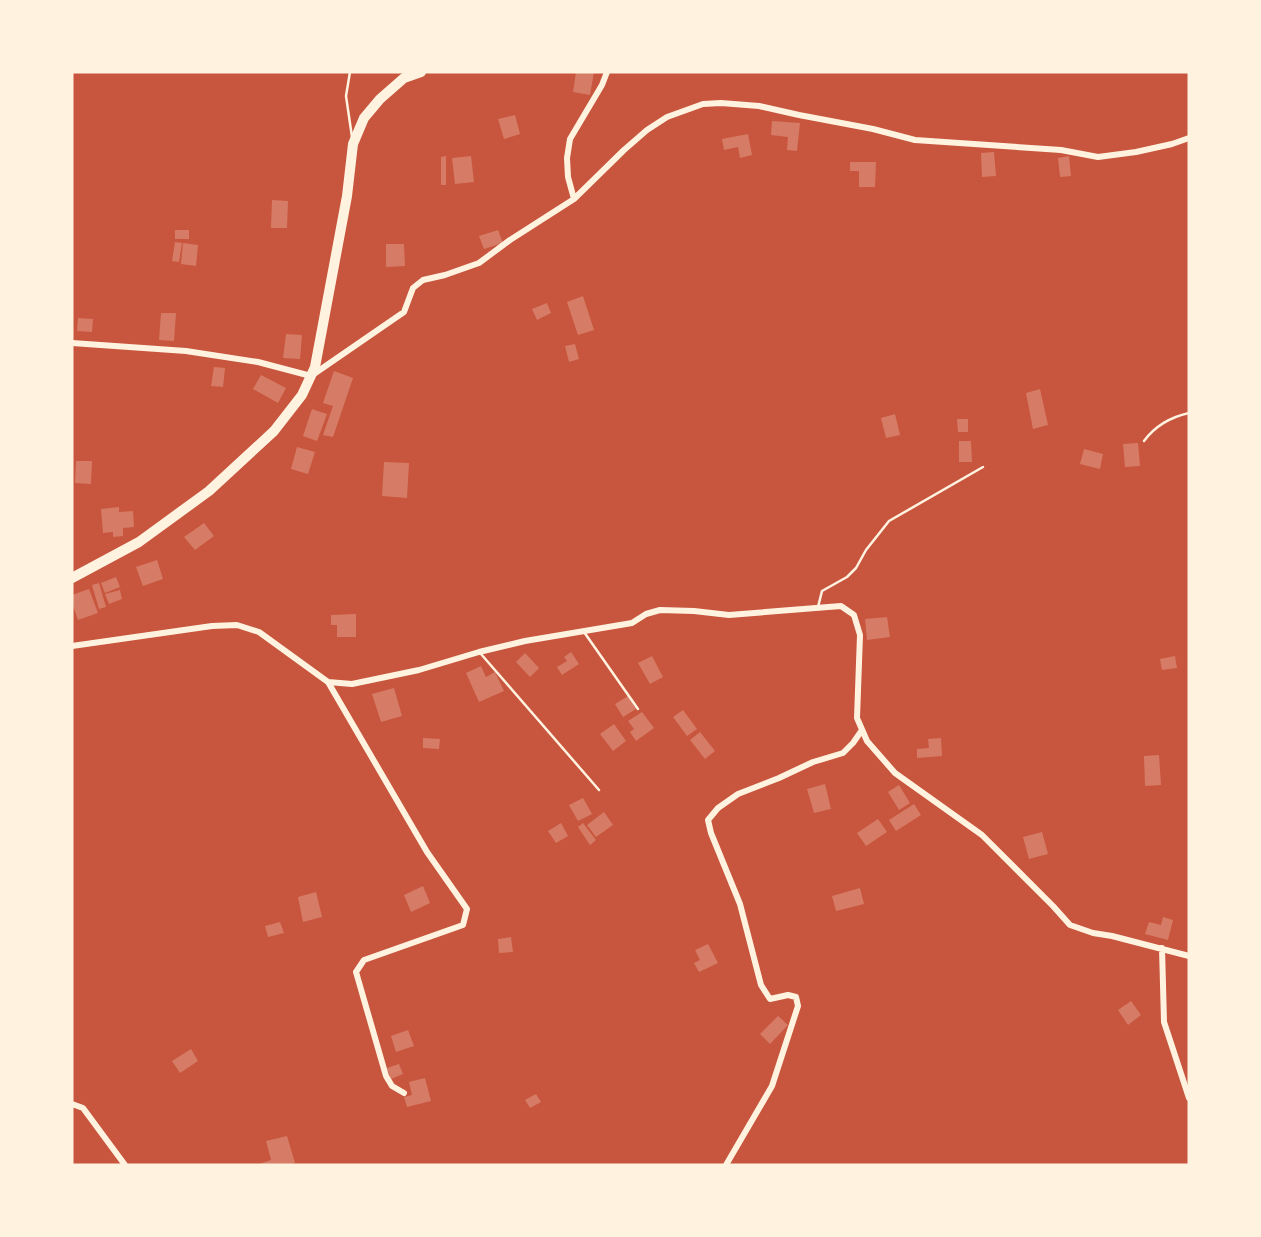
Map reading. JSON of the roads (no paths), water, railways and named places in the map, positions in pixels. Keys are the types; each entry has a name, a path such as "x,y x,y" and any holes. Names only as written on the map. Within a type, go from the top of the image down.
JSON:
{"main road":[{"path":"72,578 139,542 209,491 274,431 302,395 316,367 353,144 364,118 380,99 404,78 421,72"}],"street":[{"path":"574,199 568,177 570,139 607,72"},
{"path":"72,343 186,351 258,362 311,376 404,312 413,288 423,280 479,263 574,199 646,131 667,117 703,104 759,106 915,140 1061,150 1098,156 1136,152 1189,138"},
{"path":"328,682 352,684 419,670 525,641 632,623 646,614 660,610 729,615 841,606 855,615 860,635 857,718 867,741 895,773 982,835 1070,925 1189,956"},
{"path":"72,646 212,626 237,625 259,632 328,682 427,852 467,909 463,925 364,960 356,972 386,1076 392,1086 404,1093"},
{"path":"726,1165 772,1086 798,1006 796,997 792,995 770,999 761,985 740,904 708,820 718,808 738,794 813,762 844,753 862,730"},
{"path":"1162,948 1164,1022 1189,1098"},
{"path":"72,1104 83,1108 125,1165"}],"lane":[{"path":"350,72 346,96 353,144"},
{"path":"1144,441 1151,431 1162,424 1189,413"},
{"path":"818,607 822,591 847,577 856,568 866,550 889,521 983,467"},
{"path":"584,632 638,709"},
{"path":"479,652 599,790"}]}
